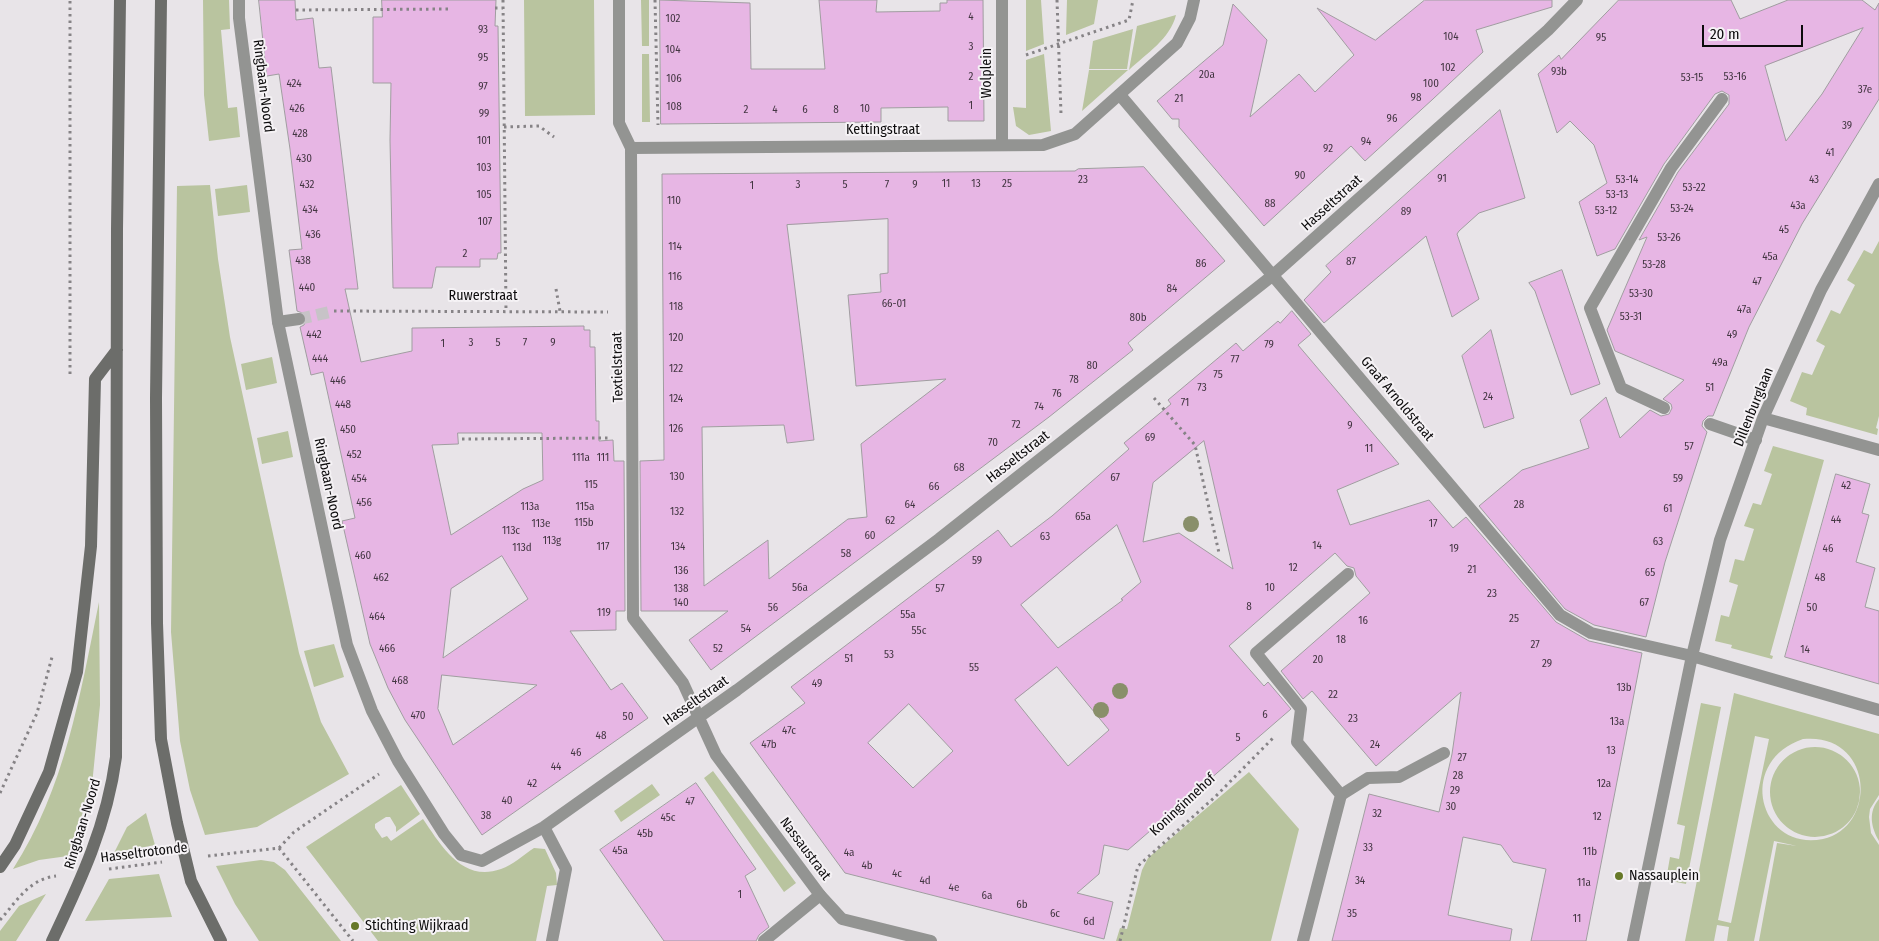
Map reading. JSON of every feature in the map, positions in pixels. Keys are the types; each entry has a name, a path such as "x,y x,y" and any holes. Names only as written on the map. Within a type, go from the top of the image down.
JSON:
{"main road":[{"name":"Ringbaan-Noord","path":"52,941 85,872 112,790 116,757 120,0"},
{"path":"161,0 156,379 157,623 161,739 191,880 221,941"},
{"path":"0,867 15,845 49,772 77,672 91,546 95,379 117,350"}],"street":[{"name":"Ringbaan-Noord","path":"239,0 239,18 278,322 347,645 372,711 398,761 444,834 461,855 482,861 544,827"},
{"name":"Textielstraat","path":"619,0 619,123 631,148 634,437 633,618 683,683 698,717"},
{"name":"Wolplein","path":"1002,0 1002,145"},
{"path":"1120,95 1177,43 1190,18 1194,0"},
{"name":"Hasseltstraat","path":"544,827 698,717 939,539 1272,276 1548,30 1577,0"},
{"name":"Kettingstraat","path":"631,148 1043,145 1075,134 1120,95"},
{"name":"Graaf Arnoldstraat","path":"1120,95 1560,615 1591,633 1692,656"},
{"path":"1664,408 1621,388 1590,308 1671,168 1722,99"},
{"name":"Dillenburglaan","path":"1692,656 1720,540 1764,418 1821,290 1879,184"},
{"path":"278,322 299,319"},
{"path":"1764,418 1879,450"},
{"path":"1710,424 1756,440"},
{"path":"1341,795 1297,742 1301,709 1256,654 1348,574"},
{"path":"1635,937 1692,656 1879,710"},
{"name":"Nassaustraat","path":"698,717 716,755 820,895 842,919 931,941"},
{"path":"1303,941 1341,795 1368,778 1399,777 1444,753"},
{"path":"544,827 566,869 552,941"},
{"path":"764,941 820,895"}],"path":[{"path":"70,0 70,384"},
{"path":"503,0 506,312"},
{"path":"655,0 658,148"},
{"path":"1058,0 1062,139"},
{"path":"1002,62 1059,45 1129,20 1133,0"},
{"path":"495,8 503,8"},
{"path":"296,10 450,9"},
{"path":"504,127 539,126 554,137"},
{"path":"556,288 560,312"},
{"name":"Ruwerstraat","path":"334,311 633,312"},
{"path":"1139,381 1195,446 1219,553"},
{"path":"462,439 634,437"},
{"path":"0,793 37,713 54,648"},
{"name":"Koninginnehof","path":"1120,941 1138,866 1216,796 1301,709"},
{"path":"353,941 279,848 294,832 398,761"},
{"name":"Hasseltrotonde","path":"0,920 27,887 46,877 279,848"}],"green space":[{"path":"203,0 229,0 230,29 221,30 228,108 237,107 240,137 209,141 204,95"},
{"path":"524,0 594,0 595,115 525,116"},
{"path":"641,0 649,0 649,46 642,46"},
{"path":"1026,0 1041,0 1044,44 1026,51"},
{"path":"1067,0 1098,0 1094,24 1066,35"},
{"path":"1176,15 1169,31 1129,70 1137,26"},
{"path":"1133,29 1127,69 1089,69 1093,41"},
{"path":"642,54 649,54 650,122 642,122"},
{"path":"1044,54 1051,131 1029,135 1016,126 1013,107 1026,108 1026,60"},
{"path":"1089,70 1128,70 1082,111"},
{"path":"210,185 218,259 230,337 299,653 321,722 349,774 257,827 205,835 190,790 180,741 171,632 177,186"},
{"path":"247,185 250,212 218,216 215,189"},
{"path":"1879,241 1879,416 1876,428 1878,429 1877,435 1806,415 1807,408 1790,401 1802,372 1812,375 1825,346 1816,341 1831,310 1840,314 1855,285 1847,280 1864,250 1872,254"},
{"path":"272,357 277,383 246,390 241,364"},
{"path":"288,431 293,457 262,464 257,438"},
{"path":"1773,446 1824,460 1770,655 1773,656 1772,659 1731,648 1732,645 1715,641 1721,615 1729,617 1738,585 1729,582 1735,559 1744,561 1754,529 1744,526 1753,503 1761,505 1772,474 1764,471"},
{"path":"99,602 100,705 92,785 68,856 39,860 13,869 46,807 58,774 77,706"},
{"path":"334,644 344,677 314,687 304,651"},
{"path":"1734,693 1879,734 1879,795 1870,809 1869,817 1871,833 1879,845 1879,941 1759,941 1777,843 1797,846 1774,841 1754,941 1727,941 1729,927 1717,925 1714,941 1685,941","holes":["1755,736 1769,739 1731,923 1718,920","1803,739 1826,741 1844,750 1855,764 1860,781 1860,800 1853,817 1841,831 1823,839 1801,839 1784,832 1771,819 1764,802 1763,784 1769,766 1782,750"]},
{"path":"1701,703 1721,707 1686,884 1666,880 1670,857 1679,859 1685,826 1677,824"},
{"path":"1815,747 1832,750 1847,760 1857,775 1860,792 1857,809 1847,824 1832,834 1815,837 1798,834 1783,824 1773,809 1770,792 1773,775 1783,760 1798,750"},
{"path":"713,771 796,883 784,892 704,778"},
{"path":"1249,772 1299,829 1271,941 1116,941 1120,928 1127,929 1142,870 1148,858"},
{"path":"652,784 660,795 621,822 614,811"},
{"path":"401,785 420,814 396,832 396,827 390,817 386,817 375,824 375,828 382,838 387,836 391,841 423,819 437,840 454,859 475,871 487,872 505,867 534,848 545,849 556,873 557,885 547,886 536,941 378,941 306,847"},
{"path":"1879,799 1879,841 1874,830 1872,814"},
{"path":"146,813 155,845 114,853 127,827"},
{"path":"261,860 274,862 285,870 341,941 259,941 235,904 216,866"},
{"path":"159,874 172,917 85,921 109,879"},
{"path":"46,894 16,941 0,941 0,931 19,906"}],"building":[{"path":"259,0 295,0 296,20 313,18 319,68 331,67 358,289 345,289 361,362 412,351 412,328 584,326 584,330 590,330 590,347 595,347 596,421 599,421 599,441 613,440 614,461 624,461 625,611 616,611 616,630 570,631 611,690 622,683 648,718 482,835 405,720 388,688 370,644 342,521 355,518 323,372 311,375 300,327 304,325 307,318 305,314 297,311 289,250 302,249 290,149 279,74 267,76","holes":["458,433 542,433 543,480 523,489 451,535 432,445 458,444","502,556 528,599 443,658 451,589","442,675 537,685 453,745 438,709"]},
{"path":"382,0 496,0 495,26 498,26 501,253 498,253 497,259 480,259 480,267 436,267 432,288 393,288 390,140 391,83 373,83 373,17 382,17"},
{"path":"660,0 750,3 751,69 825,69 819,0 877,0 876,12 940,11 940,3 947,3 947,0 983,0 984,121 948,121 948,107 881,108 881,122 661,124"},
{"path":"1425,0 1552,0 1552,7 1476,30 1483,52 1433,99 1365,161 1351,146 1264,226 1179,127 1179,119 1172,119 1157,101 1223,45 1233,4 1267,40 1250,117 1299,74 1315,92 1354,55 1317,8 1375,40"},
{"path":"1619,0 1731,0 1740,19 1788,0 1862,0 1875,10 1879,3 1879,99 1802,224 1749,327 1713,416 1708,416 1703,421 1702,426 1707,432 1665,562 1646,637 1594,625 1565,609 1479,506 1522,470 1589,448 1580,420 1606,397 1620,438 1650,410 1661,416 1669,414 1672,408 1671,404 1663,399 1684,380 1615,351 1607,330 1647,237 1639,240 1678,172 1729,104 1729,95 1722,91 1715,94 1664,164 1615,249 1597,256 1579,202 1607,183 1594,145 1570,121 1557,133 1538,74 1559,55 1561,59","holes":["1863,28 1822,94 1786,141 1765,66"]},
{"path":"1500,110 1525,198 1479,213 1457,234 1479,299 1452,317 1426,236 1324,323 1304,300 1331,272 1326,266"},
{"path":"1144,167 1225,261 1128,343 1133,350 1049,417 711,670 689,640 728,611 641,611 640,461 664,460 662,174 1075,171 1078,169","holes":["888,219 888,273 880,274 881,292 848,295 856,386 946,379 861,444 867,517 848,519 769,579 768,540 704,586 702,427 784,425 787,443 814,440 787,225"]},
{"path":"1562,270 1600,384 1571,395 1535,291 1529,283"},
{"path":"1292,311 1311,334 1298,345 1399,464 1337,490 1350,525 1429,500 1453,528 1466,517 1556,622 1589,641 1642,653 1586,941 1531,941 1546,869 1513,862 1501,845 1463,837 1448,915 1512,929 1510,941 1332,941 1369,794 1439,812 1452,754 1461,692 1376,766 1312,691 1303,699 1281,671 1370,593 1356,576 1354,568 1347,566 1335,553 1229,646 1264,686 1268,682 1291,709 1128,850 1104,845 1099,874 1077,893 1113,902 1104,939 845,873 750,743 805,703 791,687 998,530 1011,547 1052,516 1129,449 1124,443 1171,404 1168,400 1236,343 1243,351 1278,321 1280,323","holes":["1204,441 1233,569 1179,533 1143,542 1153,483","1117,525 1141,582 1121,599 1123,600 1058,648 1021,605","1057,667 1109,730 1068,766 1015,700","909,704 953,751 913,788 868,743"]},
{"path":"1491,330 1514,418 1484,428 1462,356"},
{"path":"1836,474 1870,484 1862,513 1869,515 1856,562 1875,568 1865,607 1879,611 1879,684 1785,657"},
{"path":"696,783 756,869 745,876 769,927 759,935 756,941 664,941 600,850"}],"tunnel":[{"path":"299,319 334,311"}],"place":[{"name":"Nassauplein","path":"1619,876"},
{"name":"Stichting Wijkraad","path":"355,926"}]}
